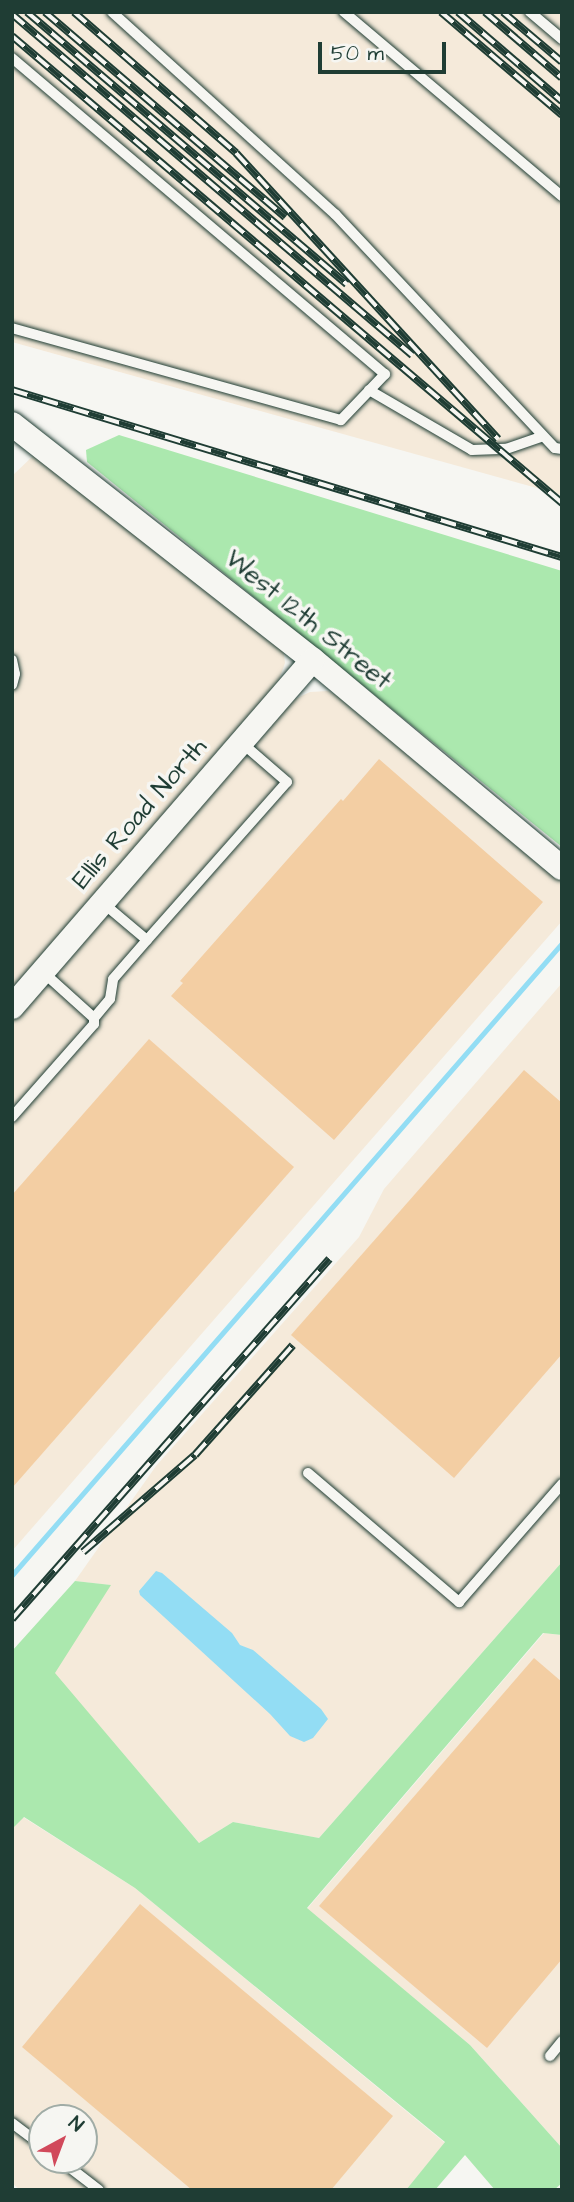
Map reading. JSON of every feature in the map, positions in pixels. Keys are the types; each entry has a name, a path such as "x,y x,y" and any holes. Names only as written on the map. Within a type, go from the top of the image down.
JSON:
{"street":[{"name":"West 12th Street","path":"12,424 313,660 562,868"},
{"name":"Ellis Road North","path":"12,1007 313,660"}],"lane":[{"path":"112,12 335,214 543,436 555,448 562,449"},
{"path":"344,12 562,196"},
{"path":"530,12 562,39"},
{"path":"12,58 385,374 341,420 12,328"},
{"path":"369,390 472,450 506,449 543,436"},
{"path":"12,660 15,674 12,685"},
{"path":"12,1117 94,1024 94,1018 110,999 113,979 287,782 242,743"},
{"path":"103,903 147,940"},
{"path":"43,972 94,1018"},
{"path":"308,1472 459,1602 562,1484"},
{"path":"550,2056 562,2042"},
{"path":"12,2123 28,2135"},
{"path":"79,2174 99,2190"}],"shaded area":[{"path":"12,12 562,12 562,495 12,342"},
{"path":"34,455 283,648 285,663 277,685 12,993 12,476"},
{"path":"328,691 355,704 562,877 562,921 12,1551 12,1021 279,715 295,699 310,692"},
{"path":"562,983 562,1562 319,1838 233,1822 199,1843 54,1673 110,1585 75,1581 156,1466 359,1237 384,1189"},
{"path":"544,1633 562,1635 562,2148 470,2045 307,1909"},
{"path":"23,1817 135,1888 445,2143 406,2190 20,2190 12,2183 12,1829"}],"green space":[{"path":"119,435 562,571 562,847 87,462 86,450"},
{"path":"562,1562 562,1635 543,1633 307,1908 470,2045 562,2148 562,2183 554,2190 495,2190 465,2155 435,2190 406,2190 445,2142 135,1888 24,1817 12,1829 12,1651 75,1581 111,1585 55,1673 199,1843 233,1822 319,1838"}],"water":[{"path":"156,1571 162,1573 232,1633 240,1645 253,1650 321,1709 328,1719 313,1738 304,1742 290,1736 270,1714 140,1595 139,1591"}],"building":[{"path":"379,759 543,902 334,1140 171,996 183,983 180,981"},
{"path":"149,1039 294,1167 12,1488 12,1195"},
{"path":"524,1070 562,1103 562,1354 454,1478 291,1335"},
{"path":"534,1658 562,1682 562,1959 487,2048 319,1906"},
{"path":"140,1904 393,2116 331,2190 192,2190 98,2111 98,2104 90,2104 22,2047"}],"waterway":[{"path":"12,1575 562,943"}],"railway":[{"path":"27,12 347,284"},
{"path":"45,12 285,217"},
{"path":"74,12 236,153 498,439"},
{"path":"441,12 562,115"},
{"path":"458,12 562,101"},
{"path":"485,12 562,78"},
{"path":"503,12 562,62"},
{"path":"12,14 412,355"},
{"path":"12,36 562,503"},
{"path":"12,390 562,557"},
{"path":"12,1619 329,1259"},
{"path":"83,1552 195,1455 293,1345"}]}
